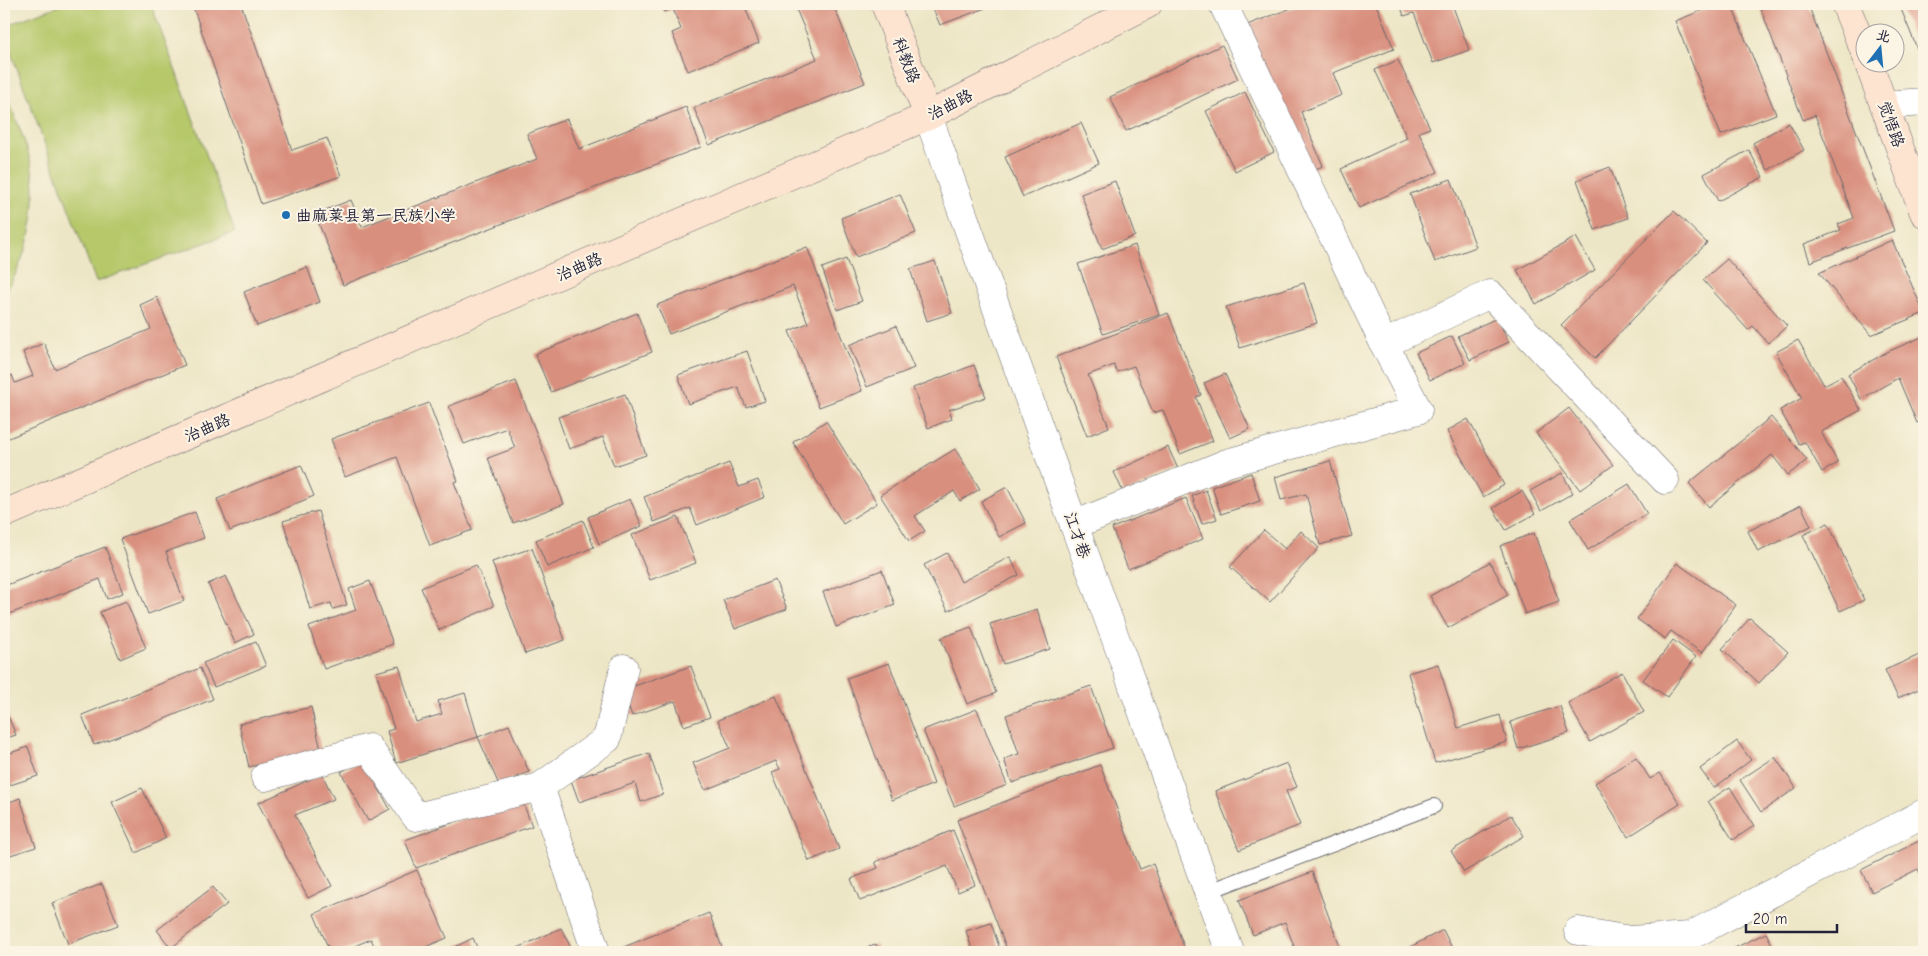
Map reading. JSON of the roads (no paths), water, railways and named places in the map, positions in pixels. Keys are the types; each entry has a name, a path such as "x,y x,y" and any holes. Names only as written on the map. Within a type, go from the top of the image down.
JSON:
{"main road":[{"name":"科教路","path":"885,4 928,116"},
{"name":"治曲路","path":"4,514 928,116 1148,4"},
{"path":"1845,4 1856,31"},
{"name":"觉悟路","path":"1872,72 1924,213"}],"street":[{"path":"1074,525 1226,462 1418,410 1384,344 1223,4"},
{"path":"1885,105 1924,102"},
{"name":"江才巷","path":"928,116 1074,525 1230,952"},
{"path":"1384,344 1490,294 1665,480"},
{"path":"264,778 369,748 416,817 540,787 607,739 624,668"},
{"path":"540,787 596,952"},
{"path":"1578,931 1630,940 1690,936 1924,813"}],"lane":[{"path":"1207,892 1434,806"}],"place":[{"name":"曲麻莱县第一民族小学","path":"286,215"}]}
